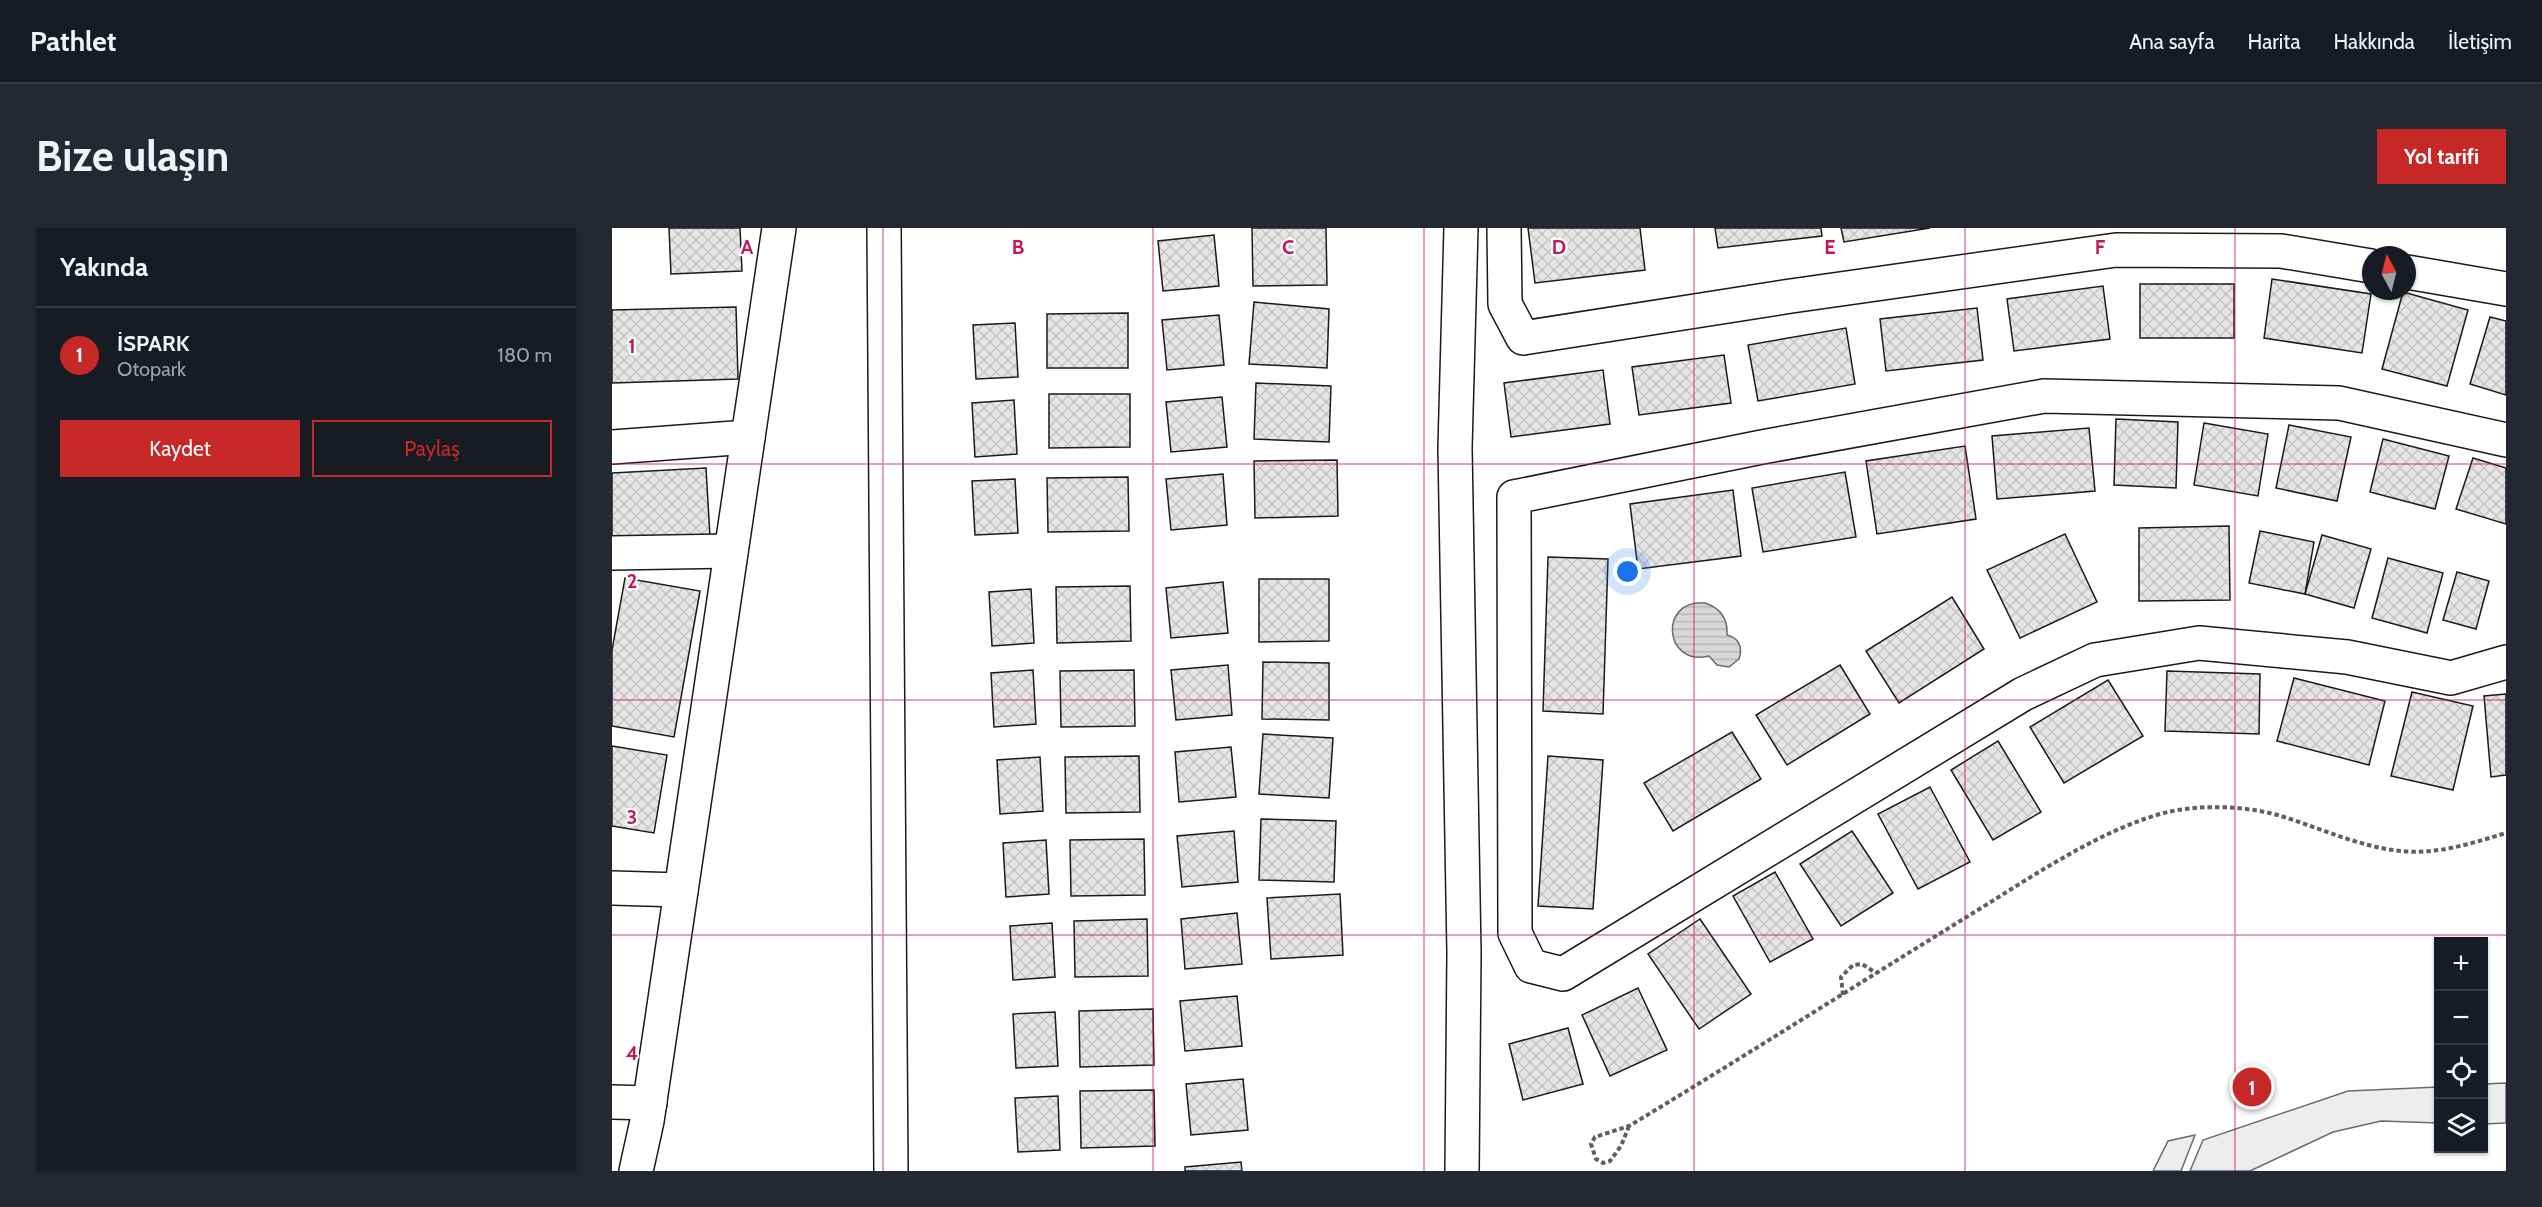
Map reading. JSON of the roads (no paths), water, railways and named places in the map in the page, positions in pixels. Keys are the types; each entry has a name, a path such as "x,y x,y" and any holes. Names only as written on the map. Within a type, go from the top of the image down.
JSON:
{"street":[{"path":"636,1171 650,1102 779,228"},
{"path":"885,228 891,1171"},
{"path":"1461,228 1455,459 1464,953 1462,1171"},
{"path":"1504,228 1505,304 1523,338 1791,296 2116,250 2281,251 2362,264"},
{"path":"2416,274 2506,290"},
{"path":"2506,440 2339,403 2044,396 1762,447 1514,497 1515,933 1531,966 1563,974 2023,694 2095,660 2199,643 2347,657 2451,678 2506,662"},
{"path":"612,447 748,437"},
{"path":"612,553 731,551"},
{"path":"612,888 681,890"},
{"path":"612,1102 650,1102"}],"place":[{"name":"İSPARK","path":"2252,1087"}]}
